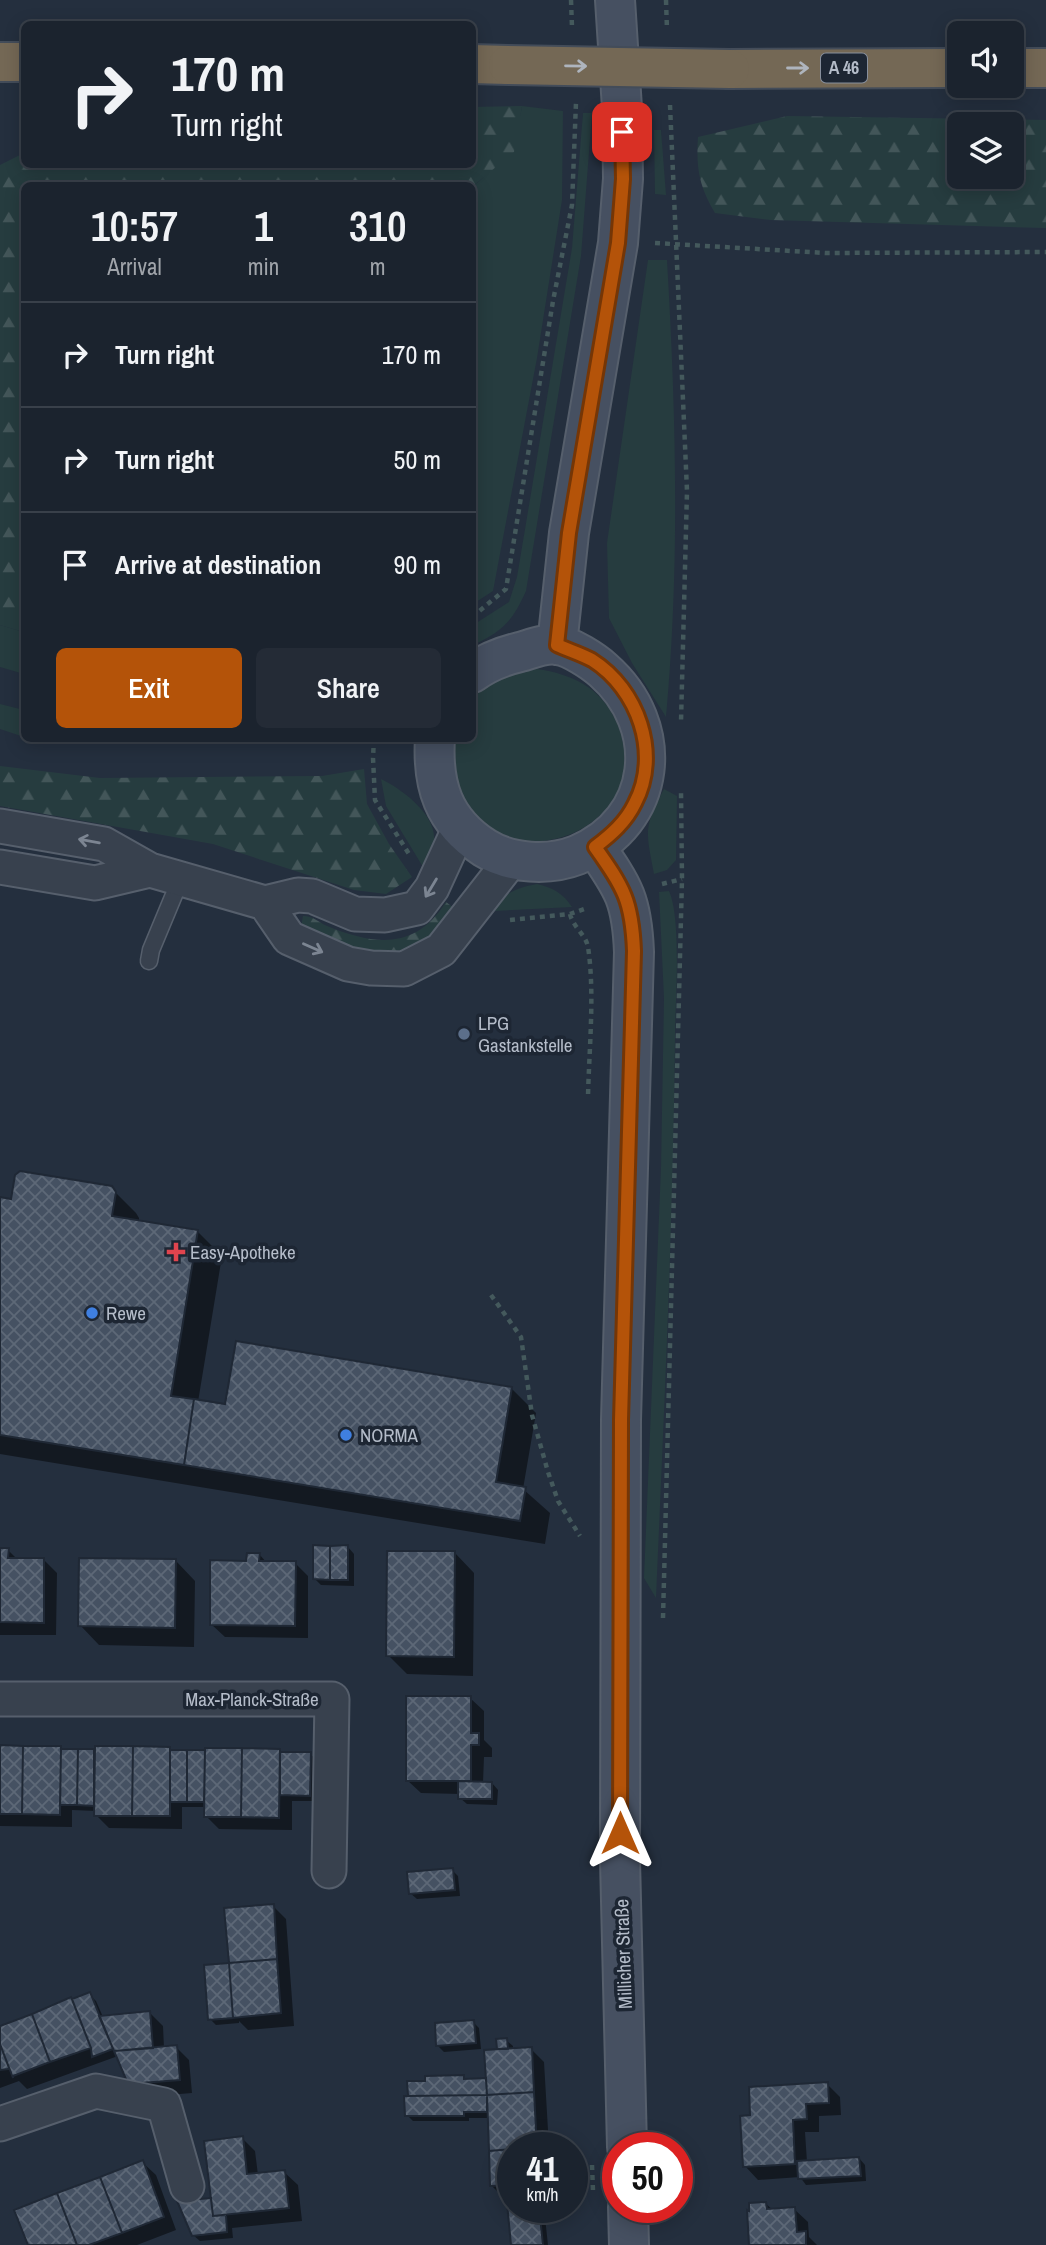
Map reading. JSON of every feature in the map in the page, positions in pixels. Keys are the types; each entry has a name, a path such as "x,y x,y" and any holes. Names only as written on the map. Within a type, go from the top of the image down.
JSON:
{"highway":[{"path":"0,62 21,62"},
{"name":"A 46","path":"490,64 730,69 947,68"},
{"path":"1024,68 1046,68"}],"main road":[{"path":"557,645 569,533 618,243 623,179 622,108 615,0"},
{"path":"435,742 433,766 438,789 447,809 460,827 486,848 512,859 539,863 565,860 595,847 617,830 636,803 645,772 645,739 635,708 616,681 592,660 557,645 501,656 476,671"},
{"name":"Millicher Straße","path":"595,847 625,893 632,919 634,951 621,1462 620,1860 627,2132"},
{"path":"628,2223 629,2245"}],"street":[{"path":"0,826 104,844 150,870 265,903 298,895 312,897 355,914 385,915 417,908 432,888 460,827"},
{"path":"265,903 289,938 348,964 404,970 441,950 512,859"},
{"path":"0,867 95,883 150,870"},
{"name":"Max-Planck-Straße","path":"0,1699 332,1699 329,1871"},
{"path":"0,2124 96,2091 164,2105 187,2186"}],"lane":[{"path":"149,961 181,878"}],"path":[{"path":"571,0 573,39"},
{"path":"476,614 506,589 553,301 572,205 576,91"},
{"path":"618,243 676,243 826,253 1046,252"},
{"path":"491,1295 521,1337 532,1415 551,1481 558,1501 584,1542"}],"green space":[{"path":"522,106 563,111 562,200 537,358 493,591 476,602 476,184 489,172 504,150"},
{"path":"522,106 514,152 476,184 21,182 21,631 0,625 0,165 21,154 21,168 476,168 476,107"},
{"path":"583,113 592,113 581,256 526,591 516,611 505,624 476,643 476,623 509,602 517,577 572,248"},
{"path":"787,116 947,118 947,189 1024,189 1024,120 1046,120 1046,228 771,220 715,213 705,194 698,158 698,137"},
{"path":"654,130 661,130 666,195 655,194"},
{"path":"648,260 667,260 673,375 675,546 666,717 632,663 609,618 607,543"},
{"path":"0,625 21,631 21,673 0,667"},
{"path":"537,669 574,679 603,701 617,723 625,762 616,794 595,819 567,836 534,841 502,835 474,815 455,781 453,742 476,742 476,696 486,686"},
{"path":"0,704 21,709 21,736 0,729"},
{"path":"149,742 368,742 368,744"},
{"path":"0,766 100,778 322,776 364,769 367,804 389,844 412,877 386,894 354,890 213,844 0,806"},
{"path":"381,779 408,796 430,822 434,841 423,867 386,806"},
{"path":"664,789 677,796 676,860 667,870 654,874 648,830 652,813"},
{"path":"537,884 557,892 572,907 494,911 511,892"},
{"path":"669,891 677,941 677,985 656,1598 644,1578 661,1168 664,998 659,892"},
{"path":"446,902 458,911 446,928 413,948 385,953 347,949 301,927 303,916 307,916 361,937 393,939 421,929"}],"building":[{"name":"Rewe","path":"20,1171 112,1186 116,1192 112,1216 198,1230 171,1396 194,1399 184,1465 0,1435 0,1197 11,1199 15,1175"},
{"name":"NORMA","path":"236,1341 512,1387 496,1482 526,1487 520,1521 184,1465 194,1399 225,1404"},
{"path":"313,1545 330,1546 330,1580 313,1579"},
{"path":"348,1545 348,1580 330,1580 330,1546"},
{"path":"0,1548 9,1548 8,1558 44,1558 44,1623 0,1622"},
{"path":"387,1551 455,1551 454,1657 386,1656"},
{"path":"247,1553 260,1553 259,1561 296,1561 295,1626 210,1625 210,1560 246,1561"},
{"path":"79,1558 176,1559 175,1628 78,1626"},
{"path":"406,1696 471,1696 471,1733 479,1733 479,1745 471,1745 471,1781 406,1781"},
{"path":"0,1745 23,1746 22,1814 0,1814"},
{"path":"23,1746 61,1746 60,1815 22,1814"},
{"path":"95,1746 133,1746 132,1816 94,1816"},
{"path":"133,1746 170,1747 170,1816 132,1816"},
{"path":"205,1748 242,1748 241,1817 204,1817"},
{"path":"242,1748 280,1749 279,1818 241,1817"},
{"path":"61,1749 78,1749 77,1805 60,1805"},
{"path":"78,1749 94,1749 94,1806 77,1805"},
{"path":"170,1750 187,1750 187,1802 170,1802"},
{"path":"187,1750 205,1750 204,1802 187,1802"},
{"path":"280,1752 311,1752 310,1796 280,1795"},
{"path":"458,1781 492,1782 492,1799 458,1799"},
{"path":"453,1868 455,1890 409,1894 407,1872"},
{"path":"274,1904 277,1959 229,1963 224,1908"},
{"path":"277,1959 281,2013 233,2018 229,1963"},
{"path":"229,1963 233,2018 208,2020 204,1965"},
{"path":"90,1992 113,2049 92,2057 72,1999"},
{"path":"71,1997 91,2048 50,2062 32,2014"},
{"path":"150,2011 153,2048 114,2051 99,2016"},
{"path":"32,2014 50,2062 13,2078 0,2044 0,2026"},
{"path":"474,2020 476,2043 436,2046 435,2023"},
{"path":"507,2038 508,2049 497,2049 496,2039"},
{"path":"0,2044 9,2068 8,2069 0,2070"},
{"path":"177,2045 180,2080 128,2084 114,2051"},
{"path":"532,2047 534,2092 487,2095 484,2050"},
{"path":"464,2075 464,2079 486,2078 487,2095 408,2096 407,2081 425,2081 425,2076"},
{"path":"828,2082 829,2103 806,2104 807,2119 793,2120 795,2164 743,2167 740,2116 750,2115 749,2087"},
{"path":"534,2092 536,2132 497,2132 497,2150 489,2151 487,2095"},
{"path":"487,2095 487,2112 464,2112 464,2116 405,2116 404,2096"},
{"path":"243,2136 247,2174 285,2170 289,2208 213,2216 204,2141"},
{"path":"497,2150 497,2186 490,2186 489,2151"},
{"path":"859,2157 861,2176 798,2179 797,2161"},
{"path":"143,2160 164,2217 122,2233 100,2177"},
{"path":"100,2177 122,2233 89,2245 77,2245 57,2193"},
{"path":"57,2193 77,2245 28,2245 14,2210"},
{"path":"211,2198 213,2216 226,2215 227,2232 192,2236 177,2201"},
{"path":"766,2202 767,2209 795,2207 797,2232 806,2231 806,2245 749,2245 749,2203"},
{"path":"509,2223 541,2223 543,2245 511,2245"}],"place":[{"name":"LPG Gastankstelle","path":"464,1034"},
{"name":"Easy-Apotheke","path":"176,1252"},
{"name":"Rewe","path":"92,1313"},
{"name":"NORMA","path":"346,1435"}],"route":[{"path":"620,1833 621,1420 634,951 632,919 625,893 595,847 617,830 636,803 645,772 645,739 635,708 616,681 592,660 557,645 569,533 618,243 623,179 622,132"}]}
